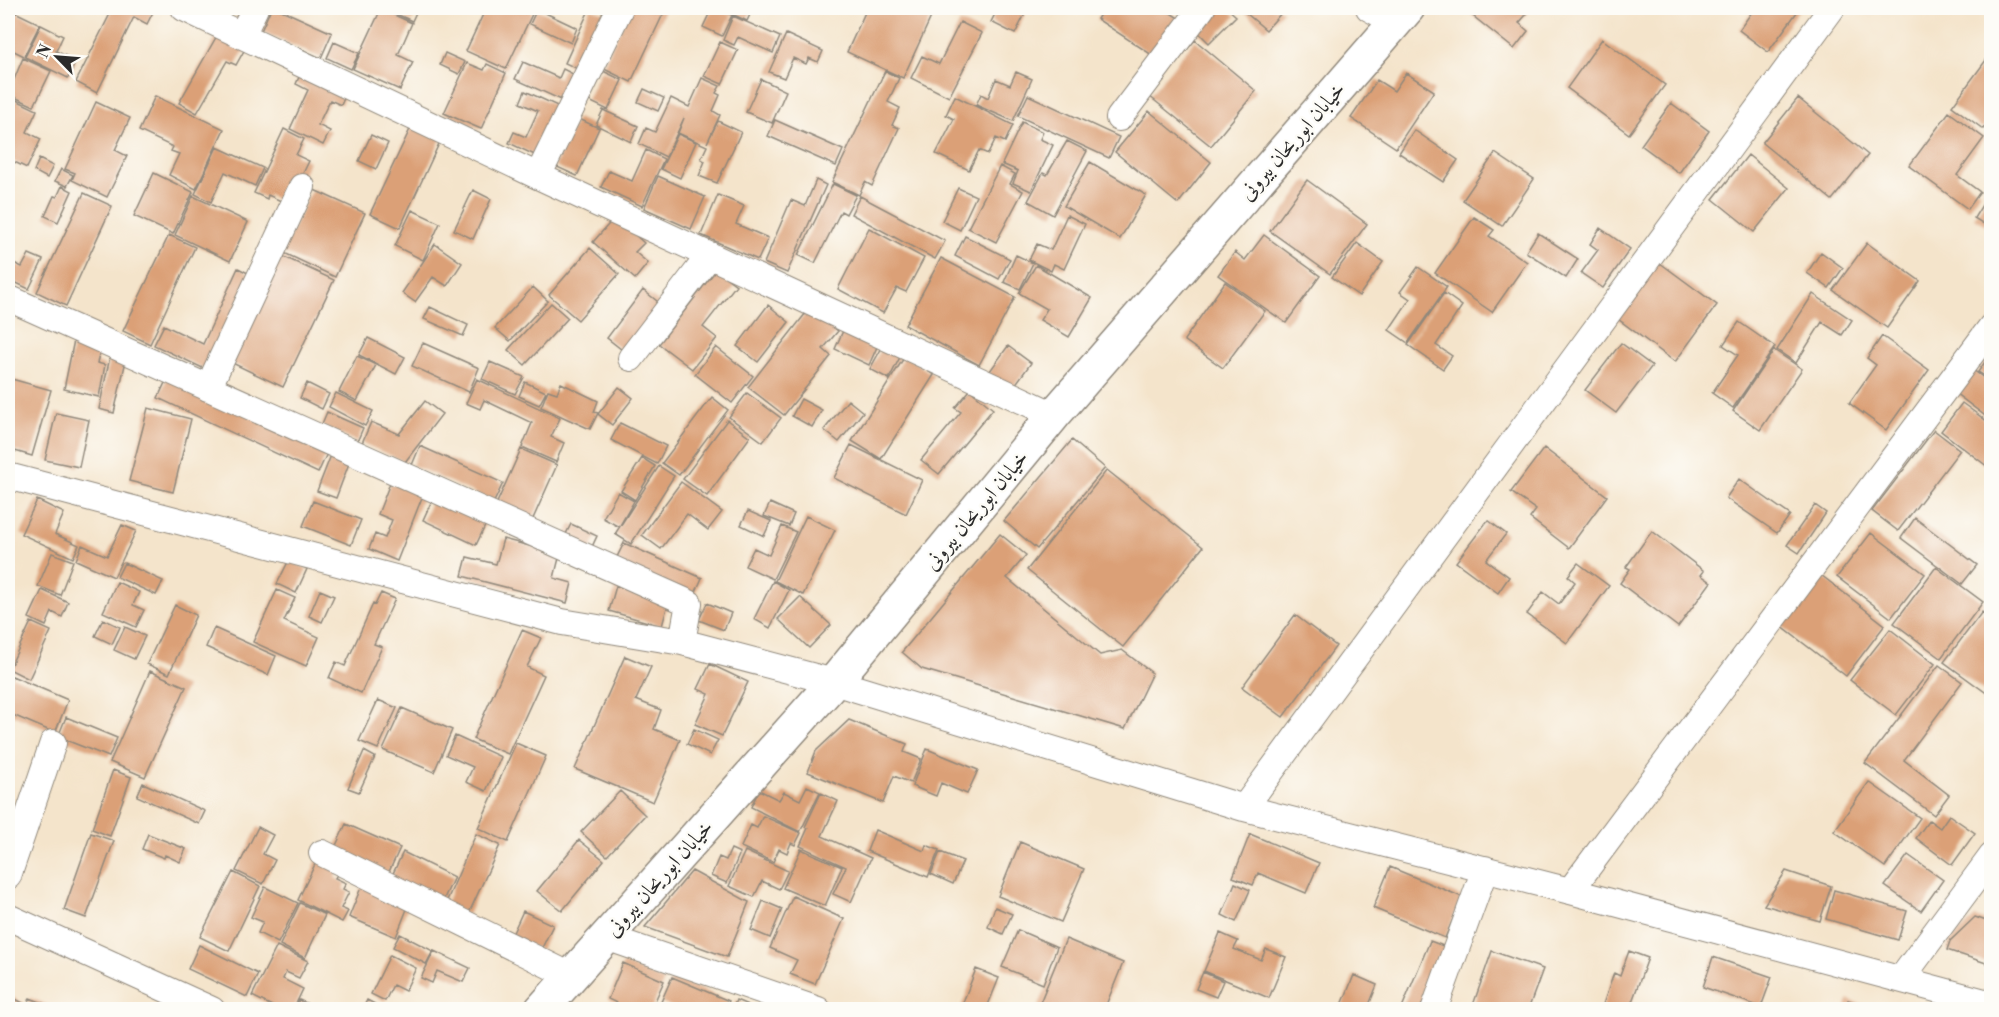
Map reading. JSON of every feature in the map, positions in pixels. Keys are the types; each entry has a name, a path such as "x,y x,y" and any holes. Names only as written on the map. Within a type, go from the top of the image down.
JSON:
{"street":[{"path":"184,8 538,176 1054,415"},
{"path":"242,36 255,8"},
{"path":"538,176 620,8"},
{"path":"1119,118 1202,8"},
{"path":"1244,807 1832,8"},
{"name":"خیابان ابوریحان بیرونی","path":"541,1010 834,682 1390,12"},
{"path":"208,388 302,187"},
{"path":"631,358 710,255"},
{"path":"8,298 689,603 682,642"},
{"path":"1570,891 1992,326"},
{"path":"8,476 562,622 682,642 834,682 1244,807 1992,1004"},
{"path":"8,876 53,743"},
{"path":"322,854 571,976"},
{"path":"1901,980 1992,856"},
{"path":"1434,1010 1485,869"},
{"path":"8,917 212,1010"},
{"path":"606,937 818,1010"}],"building":[{"path":"113,8 155,8 147,24 134,17 97,93 76,82"},
{"path":"271,8 277,8 332,33 321,58 261,31"},
{"path":"383,8 418,8 412,21"},
{"path":"486,8 505,10 524,8 533,12 506,69 466,51"},
{"path":"590,8 606,13 580,70 565,63"},
{"path":"630,8 666,8 631,82 602,68"},
{"path":"712,8 732,15 722,36 703,27"},
{"path":"719,8 753,8 747,21"},
{"path":"867,8 884,8 892,11 894,8 914,8 932,15 903,78 847,52"},
{"path":"998,8 1028,8 1015,34 991,22"},
{"path":"1104,8 1163,8 1180,19 1155,57 1097,19"},
{"path":"1218,8 1227,8 1236,16 1209,43 1195,29"},
{"path":"1240,8 1279,8 1283,11 1266,30"},
{"path":"1463,8 1532,8 1519,23 1528,31 1514,49"},
{"path":"1746,8 1800,8 1768,52 1739,30 1752,12"},
{"path":"381,9 412,23 398,55 413,62 400,90 353,69"},
{"path":"537,9 577,28 571,43 530,24"},
{"path":"15,12 40,24 24,56 8,48 8,26"},
{"path":"733,16 780,37 773,53 738,37 734,45 723,40"},
{"path":"960,22 982,33 949,97 911,78 922,56 939,64"},
{"path":"41,25 63,36 56,51 76,61 68,78 25,57"},
{"path":"219,32 246,47 236,65 227,61 197,113 179,103"},
{"path":"786,34 823,51 818,62 809,58 806,64 793,58 784,78 769,72"},
{"path":"1602,39 1665,85 1629,134 1567,88"},
{"path":"1195,40 1256,91 1211,146 1149,96"},
{"path":"334,42 359,53 351,69 327,58"},
{"path":"720,42 738,50 722,84 704,76"},
{"path":"1992,52 1992,117 1983,129 1952,106"},
{"path":"445,53 465,62 459,74 440,65"},
{"path":"23,58 51,71 34,106 8,94"},
{"path":"523,62 559,78 563,69 579,77 568,103 515,79"},
{"path":"467,63 484,70 487,64 506,73 481,129 444,113"},
{"path":"303,68 348,89 341,105 330,100 318,125 330,131 323,145 290,129 308,90 296,84"},
{"path":"601,70 622,80 608,110 587,100"},
{"path":"885,71 899,78 888,102 900,108 892,125 899,128 872,186 865,182 859,195 832,182"},
{"path":"1016,72 1032,79 1013,121 976,105 981,94 988,98 996,79 1010,85"},
{"path":"1406,73 1434,91 1396,148 1351,118 1377,80 1394,91"},
{"path":"702,78 720,86 716,93 720,95 713,111 720,115 707,143 718,121 741,132 717,183 699,176 705,161 701,159 707,146 678,133 684,118 666,157 639,144 646,128 655,132 671,98 689,107"},
{"path":"761,79 786,91 772,123 746,112"},
{"path":"644,89 664,98 658,111 638,102"},
{"path":"525,91 564,109 541,158 509,143 514,132 526,137 538,111 520,103"},
{"path":"1028,95 1119,137 1109,158 1018,116"},
{"path":"8,96 37,110 27,132 41,139 27,168 8,159"},
{"path":"155,96 224,129 196,189 169,175 179,154 171,151 173,147 139,131"},
{"path":"955,96 1013,125 1005,142 996,138 988,154 979,150 969,170 936,154 954,119 946,115"},
{"path":"1798,98 1868,155 1832,200 1762,143"},
{"path":"96,102 130,118 115,150 127,156 107,197 72,180 75,173 65,169"},
{"path":"1671,103 1709,131 1679,173 1641,145"},
{"path":"603,110 638,126 631,142 596,125"},
{"path":"1149,111 1211,162 1178,204 1115,152"},
{"path":"1949,112 1984,138 1957,175 1980,192 1968,209 1909,166"},
{"path":"577,118 599,128 577,176 555,166"},
{"path":"775,120 843,150 836,166 768,136"},
{"path":"1022,122 1043,132 1040,139 1053,145 1031,191 1013,183 1018,171 1002,164"},
{"path":"413,123 442,137 400,228 370,214"},
{"path":"284,129 304,139 296,155 309,161 292,196 285,193 281,201 268,195 267,199 254,193"},
{"path":"1414,130 1458,160 1443,182 1399,153"},
{"path":"678,134 696,142 680,178 661,169"},
{"path":"371,135 388,143 376,169 359,161"},
{"path":"1067,141 1087,151 1053,215 1028,201 1043,173 1047,175"},
{"path":"217,147 263,168 255,186 225,172 211,202 195,194"},
{"path":"646,150 664,159 642,206 601,187 609,171 632,181"},
{"path":"1495,153 1534,179 1502,226 1463,200"},
{"path":"1748,155 1789,188 1754,232 1713,199"},
{"path":"39,159 53,166 47,178 34,171"},
{"path":"1090,162 1146,195 1120,239 1064,206"},
{"path":"1000,166 1015,174 1010,184 1023,191 996,242 968,228"},
{"path":"61,169 73,175 67,186 55,181"},
{"path":"154,173 193,192 173,234 134,216"},
{"path":"658,176 705,197 691,229 644,208"},
{"path":"816,180 826,185 787,273 764,263 791,200 805,206"},
{"path":"1307,180 1367,224 1330,274 1270,231"},
{"path":"833,184 856,195 846,214 841,211 815,263 798,255"},
{"path":"62,186 72,191 58,222 45,216 54,196 57,197"},
{"path":"958,188 976,196 960,230 942,221"},
{"path":"312,189 365,213 335,277 282,252"},
{"path":"473,190 491,199 473,239 454,230"},
{"path":"84,193 112,206 66,306 37,292"},
{"path":"718,195 744,206 736,224 768,238 758,260 701,235"},
{"path":"193,196 248,222 230,261 175,235"},
{"path":"860,196 945,241 935,259 851,214"},
{"path":"1987,197 1992,200 1992,229 1974,218"},
{"path":"412,210 440,223 423,260 395,246"},
{"path":"1067,215 1085,224 1064,269 1054,264 1051,271 1029,260 1037,244 1051,250"},
{"path":"615,217 644,243 635,252 648,263 635,279 593,242"},
{"path":"1474,217 1494,230 1489,236 1527,262 1492,312 1435,273"},
{"path":"869,228 924,258 906,292 897,288 883,313 838,289"},
{"path":"1600,228 1630,249 1603,288 1581,273 1598,250 1590,244"},
{"path":"1538,233 1578,259 1566,278 1526,252"},
{"path":"169,235 195,247 150,344 123,331"},
{"path":"1264,235 1320,276 1286,323 1218,275 1235,252 1245,260"},
{"path":"965,236 1010,259 999,279 955,256"},
{"path":"1357,243 1383,262 1359,296 1332,277"},
{"path":"1867,243 1920,281 1887,328 1833,290"},
{"path":"435,244 462,263 447,286 433,277 415,302 402,293"},
{"path":"590,248 619,274 578,320 549,295"},
{"path":"1821,252 1843,268 1829,288 1807,273"},
{"path":"29,254 43,260 29,289 8,279 8,260 22,267"},
{"path":"280,255 334,280 283,387 230,362"},
{"path":"1016,255 1033,263 1020,289 1004,282"},
{"path":"941,258 1015,297 979,365 905,325"},
{"path":"1656,260 1717,305 1675,362 1614,316"},
{"path":"1036,265 1092,298 1069,337 1040,320 1047,309 1019,293"},
{"path":"1418,267 1447,287 1408,343 1389,330 1410,299 1400,292"},
{"path":"238,268 254,276 209,371 154,345 164,325 203,344"},
{"path":"716,270 736,285 703,327 717,338 692,369 659,344"},
{"path":"1225,282 1265,311 1223,368 1184,340"},
{"path":"533,287 548,301 510,341 495,328"},
{"path":"643,290 662,305 626,353 607,338"},
{"path":"1444,293 1462,306 1436,345 1452,356 1443,369 1408,345"},
{"path":"1813,294 1852,320 1842,335 1822,322 1796,363 1777,350"},
{"path":"551,303 568,318 525,365 508,350"},
{"path":"768,305 789,322 758,362 737,346"},
{"path":"430,307 468,325 463,336 424,319"},
{"path":"809,309 838,331 823,349 831,356 784,415 748,387"},
{"path":"1739,322 1775,347 1733,408 1712,393 1738,355 1723,345"},
{"path":"846,324 880,340 869,365 835,349"},
{"path":"1882,336 1929,370 1886,430 1849,403 1876,365 1867,358"},
{"path":"368,338 405,357 396,374 359,355"},
{"path":"74,340 101,346 97,363 105,365 99,397 64,389"},
{"path":"885,342 903,351 889,379 870,369"},
{"path":"423,343 479,368 469,392 412,366"},
{"path":"1621,343 1652,366 1616,413 1585,390"},
{"path":"1008,346 1031,363 1010,392 987,375"},
{"path":"716,347 753,376 732,403 695,374"},
{"path":"1774,350 1802,369 1760,430 1733,411"},
{"path":"111,352 127,356 114,413 99,409"},
{"path":"1992,352 1992,381 1978,372"},
{"path":"357,356 376,365 357,401 339,392"},
{"path":"905,356 934,375 881,459 852,441"},
{"path":"490,362 524,377 515,394 482,379"},
{"path":"1973,370 1992,384 1992,421 1955,393"},
{"path":"169,374 329,449 318,473 158,398"},
{"path":"8,378 51,390 32,456 8,449"},
{"path":"477,379 560,418 551,437 564,443 556,462 522,447 532,423 484,400 480,409 466,403"},
{"path":"525,382 546,392 539,405 519,396"},
{"path":"307,383 329,394 322,409 300,398"},
{"path":"561,383 598,401 594,412 598,413 590,429 541,407 548,390 557,393"},
{"path":"619,387 633,398 612,425 598,414"},
{"path":"970,390 993,409 939,474 921,460 961,412 955,408"},
{"path":"336,393 373,411 365,426 329,407"},
{"path":"747,393 781,418 763,442 729,417"},
{"path":"712,397 728,410 679,475 662,463"},
{"path":"801,399 822,410 812,427 792,416"},
{"path":"848,400 863,412 839,442 824,430"},
{"path":"425,401 442,414 405,462 362,443 371,422 399,434"},
{"path":"1962,403 1992,425 1992,470 1941,431"},
{"path":"148,408 191,419 173,492 129,481"},
{"path":"327,412 363,428 357,442 321,426"},
{"path":"56,413 89,420 79,467 45,460"},
{"path":"727,420 750,437 707,496 683,479"},
{"path":"620,423 666,446 657,464 611,440"},
{"path":"1934,430 1960,450 1898,531 1872,511"},
{"path":"1072,440 1105,468 1037,549 1004,521"},
{"path":"851,445 922,480 906,514 834,478"},
{"path":"420,446 503,483 494,502 412,465"},
{"path":"1544,448 1607,496 1569,548 1530,518 1536,510 1511,492"},
{"path":"521,449 557,465 532,521 496,505"},
{"path":"333,450 351,458 336,498 317,491"},
{"path":"642,458 655,466 635,500 621,491"},
{"path":"659,466 674,476 631,544 615,534"},
{"path":"1107,470 1203,547 1123,647 1027,570"},
{"path":"1739,479 1790,515 1777,533 1726,498"},
{"path":"681,482 722,512 708,530 687,514 661,549 642,535"},
{"path":"390,483 423,495 397,561 369,549 375,534 385,538 392,520 378,514"},
{"path":"618,492 634,501 619,527 603,518"},
{"path":"433,498 486,524 476,545 423,520"},
{"path":"37,500 64,513 55,534 79,545 73,558 21,534"},
{"path":"313,501 361,520 351,545 303,526"},
{"path":"770,503 794,514 789,526 764,516"},
{"path":"1815,505 1826,513 1799,553 1787,545"},
{"path":"748,511 771,521 764,536 741,525"},
{"path":"806,516 835,530 803,595 775,581"},
{"path":"1915,518 1977,565 1962,584 1901,538"},
{"path":"1488,520 1506,534 1486,560 1509,577 1498,593 1456,562"},
{"path":"571,524 597,536 590,551 564,538"},
{"path":"122,525 136,531 114,577 76,560 82,545 107,556"},
{"path":"782,526 796,532 773,579 745,566 754,548 769,555"},
{"path":"1652,531 1704,571 1701,575 1711,582 1678,627 1620,583 1630,569 1626,567"},
{"path":"1871,533 1925,574 1891,618 1837,577"},
{"path":"1000,534 1026,555 1007,578 1100,655 1122,650 1152,673 1125,729 922,669 902,652"},
{"path":"503,539 560,554 554,578 572,583 567,603 462,576 467,557 496,564"},
{"path":"624,543 702,578 694,596 615,561"},
{"path":"52,553 73,561 60,595 38,586"},
{"path":"289,560 307,569 296,593 277,584"},
{"path":"124,563 163,581 156,595 117,577"},
{"path":"1578,563 1609,586 1567,643 1527,614 1543,592 1559,604 1575,582 1568,576"},
{"path":"1936,567 1983,602 1941,658 1894,623"},
{"path":"1821,575 1885,625 1846,676 1781,626"},
{"path":"773,581 789,590 770,628 754,619"},
{"path":"117,582 139,592 133,605 144,610 136,627 103,612"},
{"path":"616,586 669,600 662,626 609,611"},
{"path":"42,590 68,602 62,617 52,612 46,626 29,618"},
{"path":"277,590 295,598 284,621 319,637 306,666 253,642"},
{"path":"320,590 334,596 322,622 309,616"},
{"path":"381,593 395,599 374,644 382,647 361,693 329,678 336,662 345,666 373,604 375,605"},
{"path":"800,597 831,625 809,648 778,619"},
{"path":"707,603 731,613 724,630 699,620"},
{"path":"175,605 196,615 169,674 147,664"},
{"path":"1982,612 1992,620 1992,697 1944,662"},
{"path":"1295,615 1336,646 1283,717 1242,687"},
{"path":"103,619 120,627 112,644 95,636"},
{"path":"31,622 51,631 29,679 9,669"},
{"path":"125,627 145,636 134,659 114,650"},
{"path":"214,628 276,656 268,675 206,647"},
{"path":"1890,629 1935,664 1896,715 1850,680"},
{"path":"522,630 541,638 527,667 544,675 508,754 473,739"},
{"path":"625,656 651,667 636,700 661,710 654,729 680,740 653,802 575,769"},
{"path":"710,664 748,682 722,736 695,724 709,694 698,689"},
{"path":"1939,665 1962,682 1904,760 1949,795 1934,815 1865,763"},
{"path":"150,671 186,687 145,777 110,762"},
{"path":"12,676 68,700 55,733 8,713 8,688"},
{"path":"378,700 397,708 378,749 359,741"},
{"path":"402,708 452,730 434,772 383,750"},
{"path":"66,717 117,738 109,757 58,737"},
{"path":"849,720 907,744 904,752 921,759 911,783 894,776 883,803 808,772 816,751"},
{"path":"694,729 718,740 710,755 687,744"},
{"path":"455,736 501,757 486,791 466,782 473,767 446,755"},
{"path":"516,743 546,756 508,842 478,828"},
{"path":"927,749 978,770 967,794 941,783 936,796 912,786"},
{"path":"364,751 375,757 359,792 348,788"},
{"path":"113,770 131,777 110,836 92,829"},
{"path":"1869,782 1920,818 1885,867 1834,831"},
{"path":"143,783 205,811 199,824 137,796"},
{"path":"807,786 820,792 800,832 751,807 759,790 779,800 784,792 800,800"},
{"path":"620,791 645,815 607,856 581,832"},
{"path":"821,793 838,801 822,836 871,858 851,902 833,894 846,867 800,846 808,828 805,827"},
{"path":"1949,815 1975,833 1952,865 1916,838 1929,820 1940,828"},
{"path":"763,816 801,833 795,845 791,843 787,853 779,849 773,862 741,847 751,825 757,828"},
{"path":"346,824 400,848 387,876 333,852"},
{"path":"258,827 273,835 263,854 275,860 263,884 236,871"},
{"path":"875,830 924,851 926,845 939,850 928,877 867,851"},
{"path":"91,833 114,841 86,918 64,910"},
{"path":"148,834 186,849 180,862 142,849"},
{"path":"476,834 500,845 468,915 445,905"},
{"path":"1250,834 1319,863 1306,893 1258,873 1253,885 1233,877"},
{"path":"579,840 604,860 562,911 537,891"},
{"path":"1020,842 1084,869 1061,922 998,896"},
{"path":"731,849 740,853 727,883 711,876 719,857 726,860"},
{"path":"801,849 842,867 825,906 783,888"},
{"path":"745,851 788,871 779,889 762,881 754,897 729,886"},
{"path":"403,852 454,877 441,905 390,880"},
{"path":"940,852 963,861 953,884 931,874"},
{"path":"1908,855 1943,880 1921,911 1885,886"},
{"path":"317,860 339,871 335,878 346,883 343,889 349,892 341,908 348,911 342,922 298,900"},
{"path":"1390,867 1462,897 1445,938 1373,908"},
{"path":"692,871 749,902 727,957 645,927"},
{"path":"1786,871 1831,886 1820,921 1764,905"},
{"path":"233,872 260,886 229,951 200,937"},
{"path":"1235,883 1250,890 1236,922 1222,915"},
{"path":"362,885 409,904 396,937 349,917"},
{"path":"265,887 298,903 278,943 258,933 263,922 251,917"},
{"path":"1834,890 1907,911 1898,940 1826,919"},
{"path":"793,896 844,919 815,984 790,974 797,960 770,948"},
{"path":"763,901 782,909 770,938 751,930"},
{"path":"300,903 325,915 305,958 280,945"},
{"path":"995,907 1012,914 1003,934 988,927"},
{"path":"523,911 553,925 541,950 511,937"},
{"path":"1975,917 1992,923 1992,965 1947,950 1950,941"},
{"path":"1018,930 1057,947 1043,984 1002,967"},
{"path":"1220,933 1238,941 1234,949 1261,960 1266,949 1286,957 1269,998 1204,971"},
{"path":"400,934 433,951 426,964 393,947"},
{"path":"1066,939 1123,963 1104,1010 1037,1010"},
{"path":"1430,941 1446,947 1420,1010 1401,1010"},
{"path":"199,945 258,974 247,997 188,969"},
{"path":"277,946 308,961 299,978 286,972 283,979 303,989 293,1010 280,1010 252,996"},
{"path":"434,951 470,968 463,982 437,971 432,983 421,978"},
{"path":"1492,951 1543,969 1528,1010 1476,1010 1472,1008"},
{"path":"1629,951 1648,958 1629,1010 1601,1010 1614,973 1620,976"},
{"path":"390,955 416,968 405,991 393,985 385,1001 371,994"},
{"path":"1713,957 1772,977 1761,1007 1703,987"},
{"path":"623,963 664,981 651,1010 631,1010 608,999"},
{"path":"976,969 999,978 986,1010 960,1010"},
{"path":"1203,972 1223,981 1216,997 1196,989"},
{"path":"1354,975 1377,985 1367,1010 1340,1010"},
{"path":"672,977 729,1001 725,1010 678,1010 661,1002"},
{"path":"8,995 25,1004 22,1010 8,1010"},
{"path":"30,998 58,1009 58,1010 26,1010"},
{"path":"299,1000 320,1009 320,1010 295,1010"},
{"path":"367,1000 386,1010 362,1010"},
{"path":"736,1000 757,1009 757,1010 732,1010"},
{"path":"1848,1000 1878,1009 1845,1010"}]}
